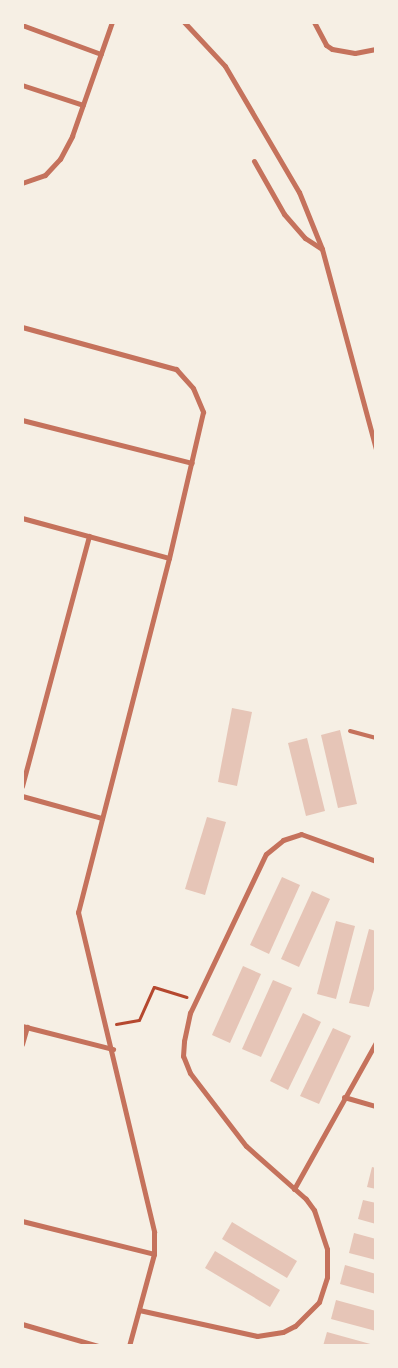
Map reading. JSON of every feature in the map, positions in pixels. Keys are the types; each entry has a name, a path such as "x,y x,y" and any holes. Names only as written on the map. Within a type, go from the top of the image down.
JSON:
{"street":[{"path":"22,183 45,175 60,159 83,106 112,22"},
{"path":"184,22 225,66 245,97 299,192 322,249 376,449"},
{"path":"314,22 326,45 332,49 355,53 376,49"},
{"path":"22,26 101,54"},
{"path":"22,85 83,106"},
{"path":"254,161 284,214 305,238 322,249"},
{"path":"22,328 176,369 193,388 203,412 169,558 78,912 113,1049 154,1232 154,1254 129,1346"},
{"path":"22,420 192,463"},
{"path":"22,518 169,558"},
{"path":"22,786 89,536"},
{"path":"22,796 102,818"},
{"path":"140,1310 258,1336 283,1332 304,1320 324,1291 327,1249 314,1210 294,1189 246,1146 190,1073 183,1056 184,1042 197,1000 266,854 283,840 301,834 376,861"},
{"path":"22,1044 25,1027 113,1049"},
{"path":"294,1189 376,1042"},
{"path":"344,1097 376,1106"},
{"path":"22,1221 154,1254"},
{"path":"22,1324 98,1346"}],"lane":[{"path":"350,731 376,738"}],"path":[{"path":"107,1026 139,1020 154,987 197,1000"}],"building":[{"path":"232,708 252,712 237,786 218,782"},
{"path":"340,730 357,804 338,808 321,735"},
{"path":"307,738 325,811 306,816 288,743"},
{"path":"207,817 226,822 205,895 185,889"},
{"path":"282,877 300,885 269,954 250,945"},
{"path":"312,891 330,899 299,967 281,959"},
{"path":"336,921 355,926 336,999 317,994"},
{"path":"369,929 376,931 376,982 369,1007 349,1003"},
{"path":"243,966 261,974 230,1043 212,1035"},
{"path":"273,980 292,988 261,1057 242,1049"},
{"path":"303,1013 321,1022 288,1090 270,1081"},
{"path":"333,1028 351,1036 319,1104 300,1096"},
{"path":"372,1167 376,1168 376,1189 367,1187"},
{"path":"363,1200 376,1203 376,1224 358,1219"},
{"path":"232,1222 297,1261 287,1278 222,1239"},
{"path":"354,1233 376,1239 376,1260 349,1253"},
{"path":"215,1251 280,1290 270,1307 205,1268"},
{"path":"345,1265 376,1274 376,1294 340,1284"},
{"path":"336,1300 376,1311 376,1331 331,1319"},
{"path":"327,1332 374,1345 374,1346 323,1346"}]}
